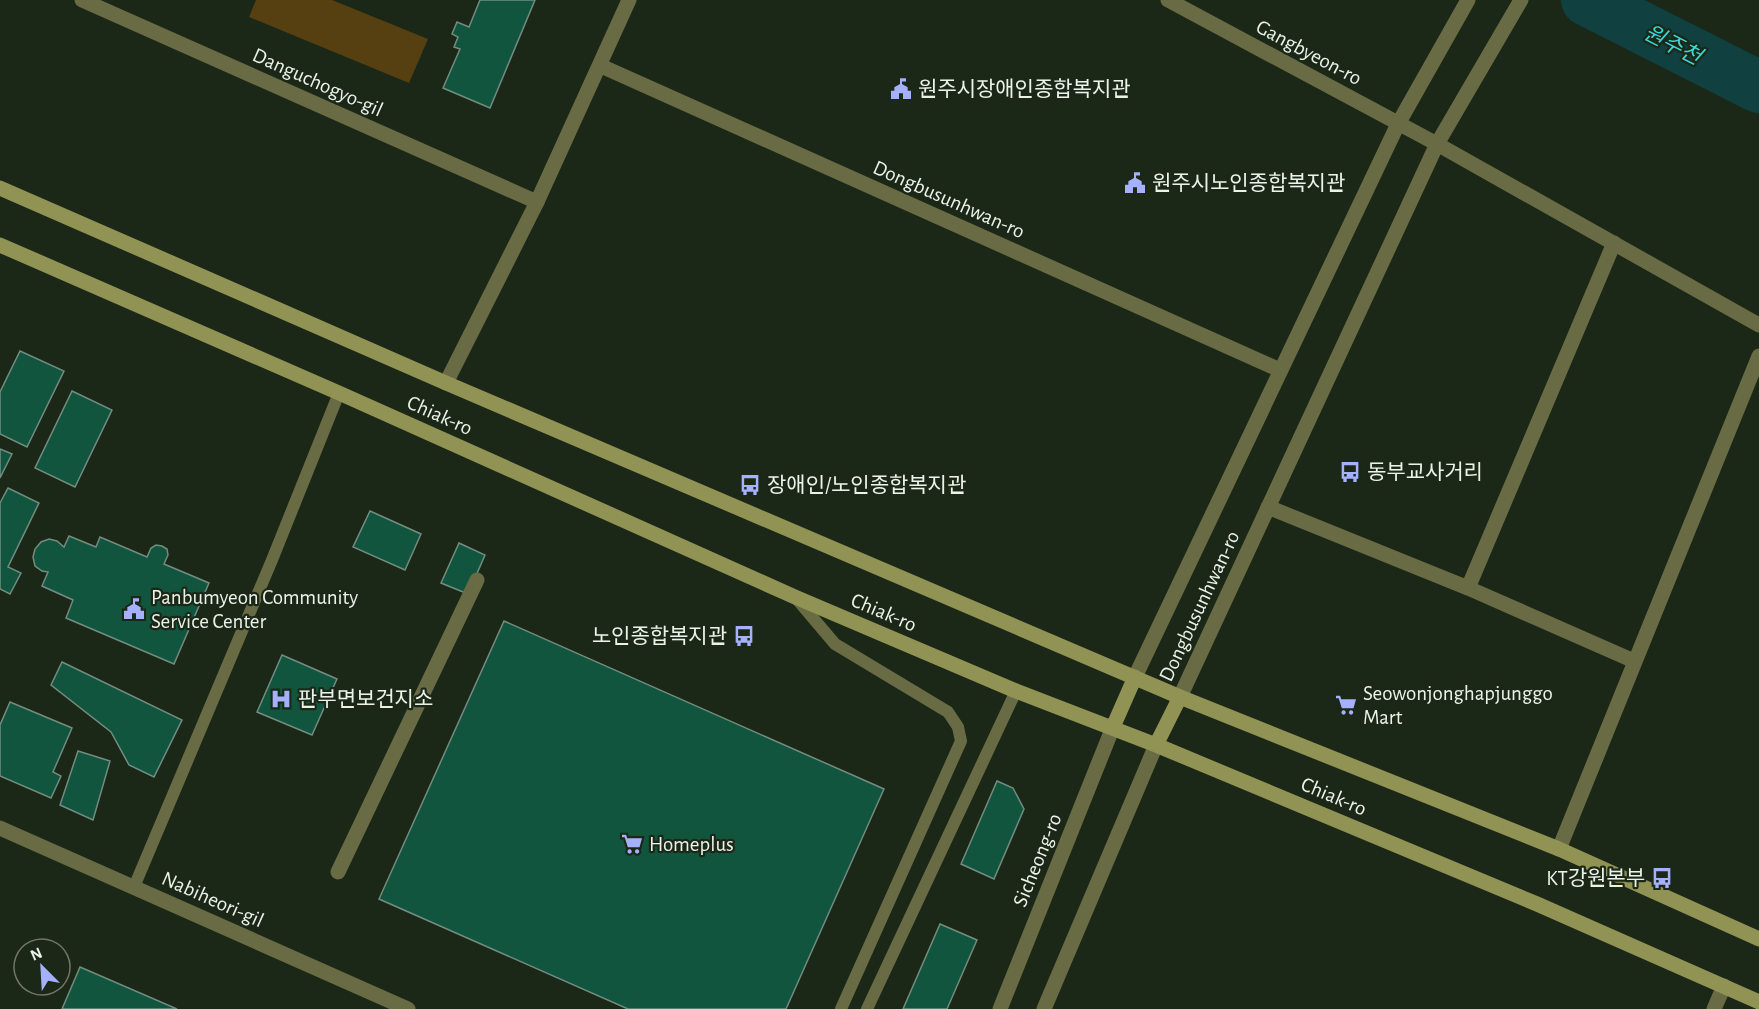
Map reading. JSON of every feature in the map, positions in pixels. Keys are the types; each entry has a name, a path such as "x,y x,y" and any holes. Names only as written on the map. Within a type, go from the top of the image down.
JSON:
{"main road":[{"name":"Chiak-ro","path":"0,188 446,383 1180,697 1559,849 1759,939"},
{"name":"Chiak-ro","path":"0,245 339,393 795,597 1016,692 1113,727 1537,904 1759,1002"},
{"name":"Dongbusunhwan-ro","path":"1113,727 1135,677"},
{"name":"Dongbusunhwan-ro","path":"1156,745 1180,697"}],"street":[{"name":"Danguchogyo-gil","path":"82,0 537,202"},
{"path":"446,383 537,202 601,66 629,0"},
{"name":"Gangbyeon-ro","path":"1168,0 1437,144 1759,325"},
{"name":"Dongbusunhwan-ro","path":"1135,677 1398,124 1468,0"},
{"name":"Dongbusunhwan-ro","path":"1180,697 1437,144 1521,0"},
{"name":"Dongbusunhwan-ro","path":"601,66 1280,370"},
{"path":"1468,588 1614,243"},
{"path":"1559,849 1759,356"},
{"path":"1268,507 1468,588 1634,661"},
{"path":"338,872 477,580"},
{"name":"Sicheong-ro","path":"1000,1009 1113,727"},
{"path":"1044,1009 1156,745"},
{"name":"Nabiheori-gil","path":"0,828 408,1009"},
{"path":"1714,1009 1724,986"}],"lane":[{"path":"134,887 272,560 339,393"},
{"path":"795,597 835,644 948,712 958,727 961,741 841,1009"},
{"path":"867,1009 1016,692"}],"shaded area":[{"path":"256,0 332,0 428,39 409,83 249,17"}],"building":[{"path":"480,0 535,0 490,108 443,88 460,49 454,47 458,37 452,34 457,22 469,27"},
{"path":"20,351 64,371 27,447 0,434 0,392"},
{"path":"72,391 112,410 75,487 35,468"},
{"path":"0,449 12,454 0,478"},
{"path":"8,488 39,503 8,567 21,573 10,594 0,589 0,503"},
{"path":"370,511 421,534 405,570 353,547"},
{"name":"Panbumyeon Community Service Center","path":"69,536 96,547 100,537 147,557 151,548 156,545 162,546 167,549 168,555 164,564 209,583 174,664 66,618 73,600 42,586 48,572 35,566 33,557 35,549 41,542 49,539 57,541 64,547"},
{"path":"459,543 485,555 468,594 441,583"},
{"name":"Homeplus","path":"504,621 884,789 786,1009 628,1009 379,899"},
{"path":"282,655 337,679 312,735 257,712"},
{"path":"62,662 182,720 154,777 129,765 111,732 51,685"},
{"path":"10,702 72,728 53,772 61,776 51,798 0,776 0,725"},
{"path":"78,751 110,761 93,820 60,805"},
{"path":"997,781 1013,788 1024,809 994,879 961,864"},
{"path":"940,924 977,940 947,1009 903,1009"},
{"path":"80,967 177,1009 62,1009 67,997 72,997 72,986"}],"waterway":[{"name":"원주천","path":"1587,0 1759,87"}],"place":[{"name":"원주시장애인종합복지관","path":"901,89"},
{"name":"원주시노인종합복지관","path":"1135,183"},
{"name":"동부교사거리","path":"1350,472"},
{"name":"장애인/노인종합복지관","path":"750,485"},
{"name":"Panbumyeon Community Service Center","path":"134,609"},
{"name":"노인종합복지관","path":"744,636"},
{"name":"판부면보건지소","path":"281,699"},
{"name":"Seowonjonghapjunggo Mart","path":"1346,705"},
{"name":"Homeplus","path":"632,844"},
{"name":"KT강원본부","path":"1662,878"}]}
